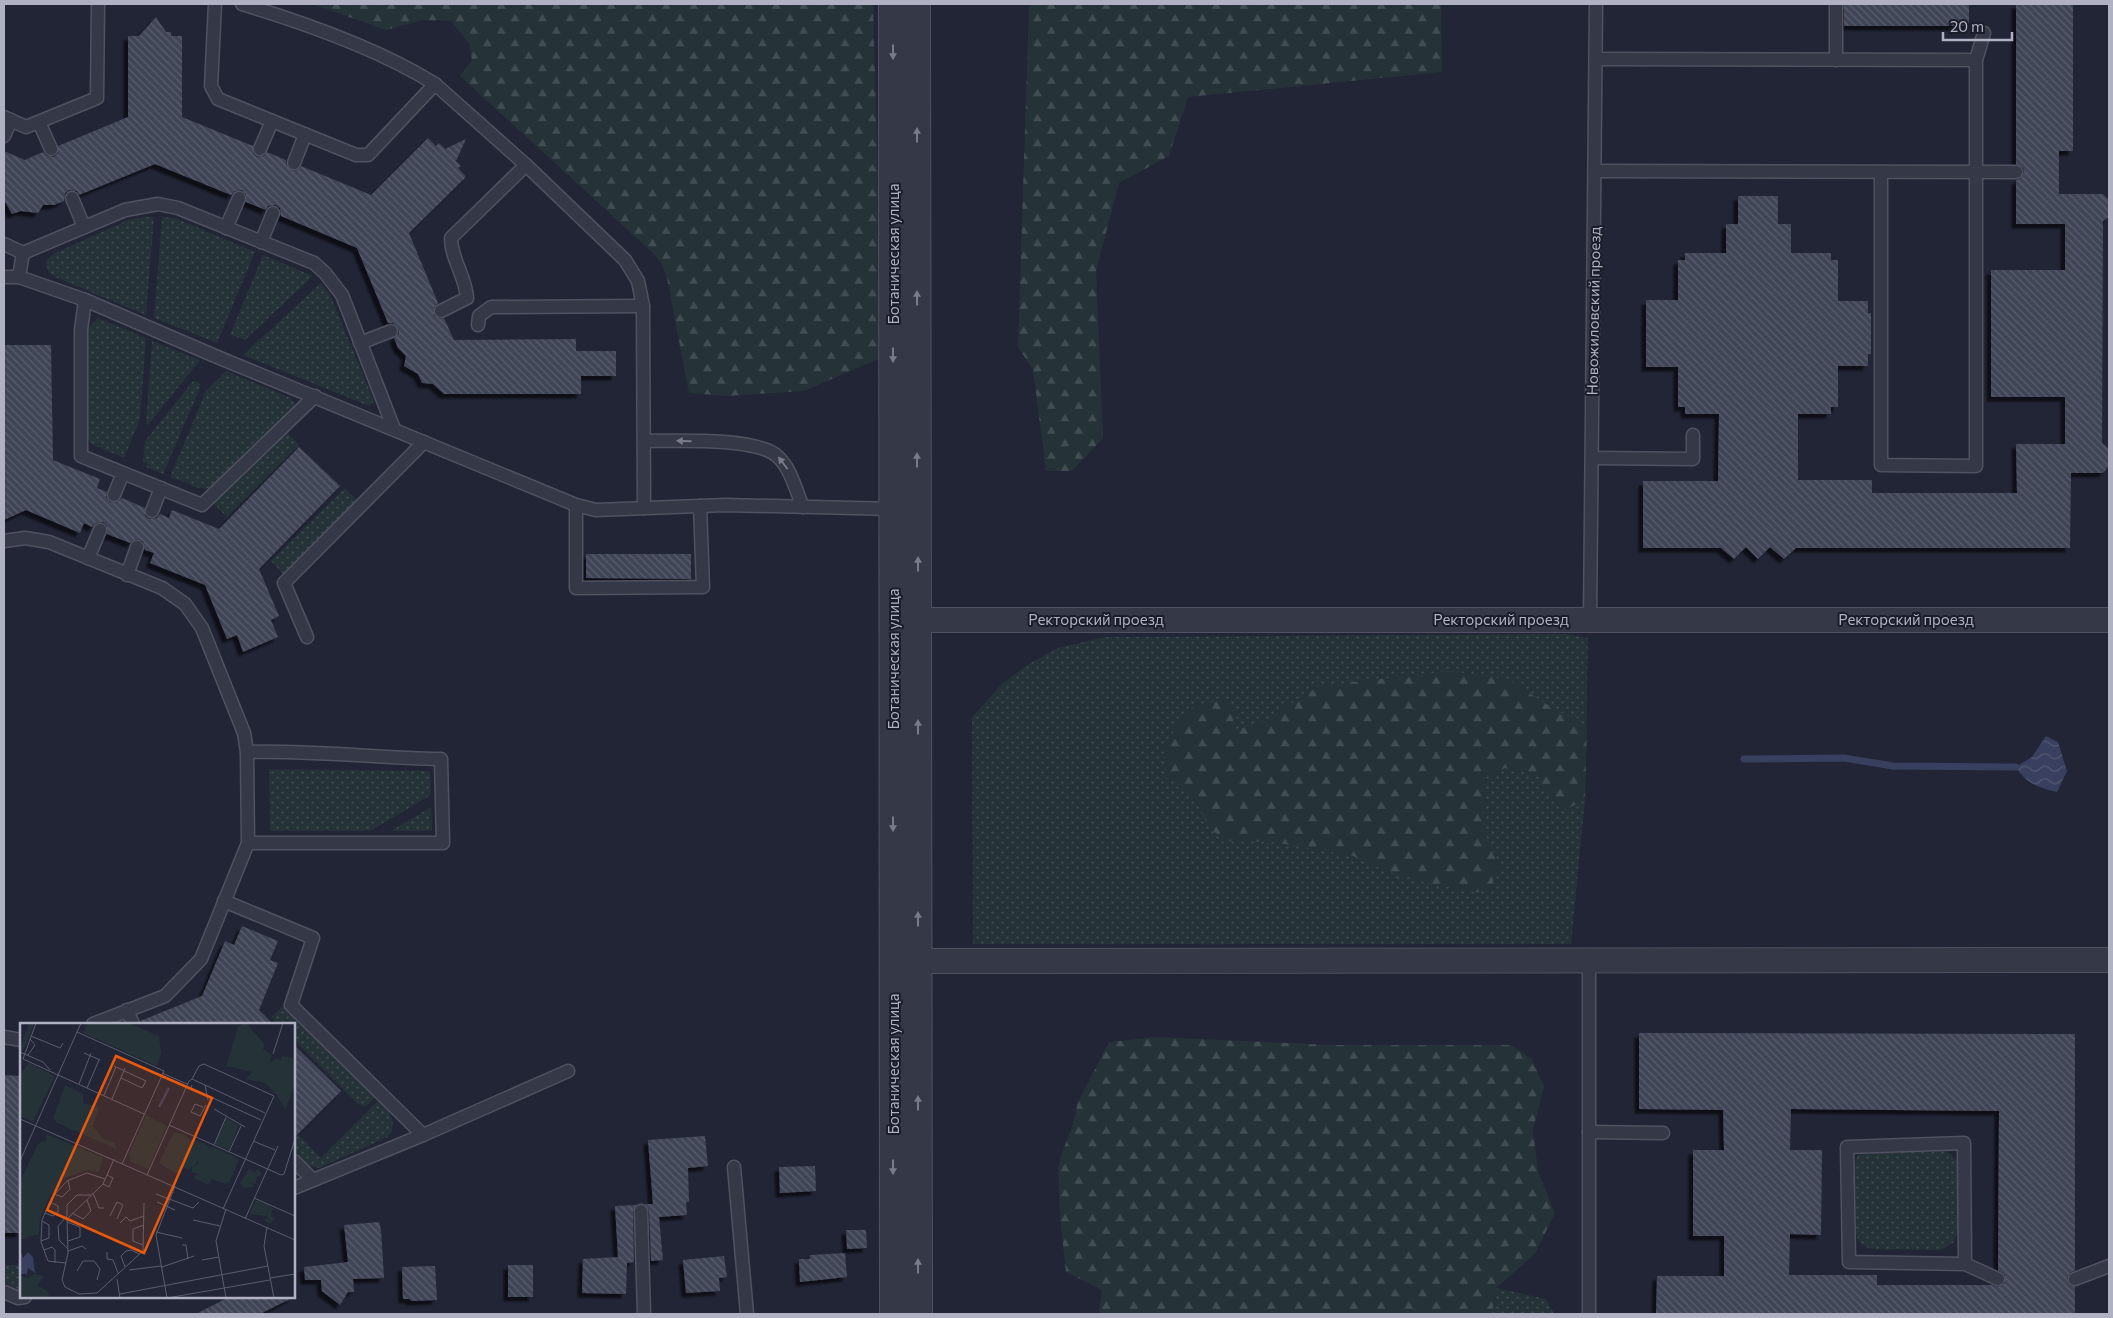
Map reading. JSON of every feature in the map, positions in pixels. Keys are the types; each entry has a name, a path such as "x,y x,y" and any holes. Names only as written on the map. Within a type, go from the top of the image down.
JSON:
{"street":[{"name":"Ботаническая улица","path":"893,4 905,509 906,961 918,1314"},
{"name":"Ботаническая улица","path":"905,509 916,4"},
{"name":"Ректорский проезд","path":"906,620 2109,620"},
{"path":"906,961 2109,960"},
{"name":"Ботаническая улица","path":"894,1314 906,961"}],"lane":[{"path":"4,136 7,119 26,127 97,98 98,4"},
{"path":"215,4 211,86 218,99 356,155 368,155 435,84"},
{"path":"242,4 284,17 361,47 435,84 526,165 625,260 638,281 643,306 644,508"},
{"name":"Новожиловский проезд","path":"1590,619 1596,4"},
{"path":"1836,4 1836,60"},
{"path":"1881,172 1881,465 1976,466 1976,60 1984,33"},
{"path":"1596,59 1976,60"},
{"path":"260,149 272,121"},
{"path":"39,122 51,149"},
{"path":"294,163 305,134"},
{"path":"441,311 467,298 467,289 451,248 451,238 526,165"},
{"path":"1595,171 2016,172"},
{"path":"72,198 84,227"},
{"path":"226,228 239,198"},
{"path":"4,244 23,252 125,210 158,204 178,208 314,263 326,273 342,295 394,429"},
{"path":"260,242 273,213"},
{"path":"19,277 23,252"},
{"path":"4,277 19,277 84,300 214,356 576,505 596,510 700,506 905,509"},
{"path":"84,300 81,330 81,456 202,505 315,396"},
{"path":"478,325 479,316 491,307 643,306"},
{"path":"360,343 391,330"},
{"path":"1592,458 1693,459 1693,435"},
{"path":"644,441 724,443 756,446 777,455 788,470 803,507"},
{"path":"307,637 284,583 424,442"},
{"path":"114,495 123,473"},
{"path":"152,511 161,488"},
{"path":"576,505 576,588 703,587 700,506"},
{"path":"88,558 100,530"},
{"path":"4,541 25,538 49,542 162,588 185,604 202,628 244,733 247,752 248,843 201,959 165,996 95,1023"},
{"path":"127,575 137,547"},
{"path":"247,752 283,751 441,759 443,843 248,843"},
{"path":"224,901 313,938 291,1005 422,1135"},
{"path":"1589,960 1589,1314"},
{"path":"127,1010 133,1023"},
{"path":"4,1037 20,1040"},
{"path":"295,1188 422,1135 568,1071"},
{"path":"1589,1132 1663,1134"},
{"path":"1965,1264 1964,1143 1847,1147 1850,1262 1965,1264 1998,1279"},
{"path":"295,1162 313,1180"},
{"path":"734,1167 747,1314"},
{"path":"641,1211 644,1314"},
{"path":"2075,1280 2109,1266"},
{"path":"4,1292 20,1298"}],"green space":[{"path":"312,4 873,4 883,357 804,391 727,396 689,393 667,278 662,265 654,254 460,76 472,60 469,43 451,21 423,20 386,30"},
{"path":"1029,4 1441,4 1442,72 1188,97 1169,156 1119,183 1096,271 1103,438 1072,471 1046,471 1033,370 1018,347"},
{"path":"154,217 146,315 55,277 48,271 46,261 53,254 128,220"},
{"path":"162,217 175,218 255,252 217,343 154,318"},
{"path":"263,255 313,276 245,340 230,335"},
{"path":"321,283 330,295 374,401 369,406 243,355"},
{"path":"98,318 146,338 140,419 124,458 91,444 87,437 88,328"},
{"path":"152,341 200,360 148,425 146,424"},
{"path":"226,371 291,398 295,405 276,428 212,489 199,488 170,477 206,391"},
{"path":"193,381 199,383 200,388 163,474 146,467 147,463 143,462 145,441"},
{"path":"286,431 299,445 227,517 214,504"},
{"path":"345,488 358,502 285,576 271,561"},
{"path":"1566,634 1588,638 1585,799 1571,944 973,944 972,717 1002,684 1027,665 1058,648 1105,637"},
{"path":"1449,671 1508,679 1557,711 1579,719 1587,730 1585,799 1566,810 1548,794 1538,776 1505,768 1485,777 1483,827 1499,868 1488,892 1472,892 1402,877 1353,856 1274,842 1227,841 1209,828 1196,799 1166,777 1164,748 1180,721 1194,706 1228,699 1234,713 1232,730 1259,724 1319,686"},
{"path":"269,769 430,771 431,795 370,831 270,831"},
{"path":"431,807 432,831 391,831"},
{"path":"284,1005 375,1097 365,1107 358,1104 295,1041 295,1023 277,1023 271,1017"},
{"path":"1157,1037 1333,1045 1511,1045 1532,1059 1544,1087 1533,1129 1538,1172 1555,1213 1535,1254 1496,1288 1492,1314 1099,1314 1102,1290 1066,1272 1060,1217 1058,1168 1078,1102 1109,1042"},
{"path":"379,1100 393,1122 393,1127 388,1137 319,1168 307,1165 295,1155 295,1131 321,1158"},
{"path":"1944,1151 1952,1155 1958,1163 1958,1232 1953,1243 1941,1250 1872,1249 1864,1246 1855,1233 1854,1224 1855,1162 1858,1155 1865,1152"},
{"path":"4,1265 20,1265 20,1290 4,1283"},
{"path":"1496,1288 1546,1299 1554,1314 1492,1314"}],"water":[{"path":"2046,736 2058,742 2067,771 2057,792 2044,789 2028,781 2016,767 2032,757"}],"building":[{"path":"1844,4 1969,4 1969,26 1844,26"},
{"path":"2016,4 2073,4 2073,151 2059,151 2059,194 2103,194 2109,200 2109,217 2103,221 2102,443 2109,449 2109,466 2103,473 2071,473 2070,548 1796,548 1784,559 1770,547 1758,559 1746,547 1734,559 1721,548 1643,548 1643,481 1718,481 1719,414 1685,414 1685,407 1678,407 1678,367 1646,367 1646,300 1678,300 1678,260 1685,260 1685,253 1726,253 1726,224 1738,224 1738,196 1778,196 1778,224 1791,224 1791,253 1831,253 1831,260 1838,260 1838,301 1868,301 1868,313 1871,313 1871,354 1868,354 1868,366 1838,366 1838,407 1831,407 1831,414 1798,414 1798,480 1872,480 1872,493 2017,493 2016,444 2065,444 2065,397 1991,397 1991,270 2065,270 2065,224 2016,224 2016,180 2020,179 2024,172 2023,168 2016,164"},
{"path":"156,17 166,32 171,32 171,36 182,36 182,117 253,146 253,153 257,157 264,156 267,152 286,160 286,165 291,170 296,171 301,166 371,195 428,138 436,146 439,143 445,149 466,139 456,161 461,166 458,168 466,177 409,233 438,303 434,307 434,315 440,319 444,318 454,340 576,339 576,351 616,351 616,376 581,376 581,394 444,394 433,384 422,383 418,374 404,366 406,356 398,348 394,338 399,333 398,328 393,323 388,323 357,248 281,216 280,208 276,205 268,206 266,210 246,202 246,194 242,190 235,191 231,195 155,164 79,195 77,191 69,190 65,193 64,201 54,205 43,205 38,213 21,211 12,214 4,200 4,151 25,160 43,152 47,156 54,157 58,153 58,146 128,117 128,36 139,36"},
{"path":"4,345 51,345 53,460 100,479 97,488 107,492 106,497 110,502 116,503 122,498 145,508 145,516 150,519 157,518 160,514 169,518 172,510 219,529 299,447 340,486 259,569 279,616 271,620 278,637 243,652 237,635 227,639 205,585 150,563 154,553 145,550 143,541 136,539 130,543 107,534 107,526 103,522 96,523 92,527 84,523 80,533 26,510 4,520"},
{"path":"586,554 691,554 691,579 586,578"},
{"path":"242,926 278,941 270,960 278,963 259,1010 272,1023 141,1023 140,1021 202,996 225,941 234,945"},
{"path":"1639,1033 2075,1034 2075,1270 2067,1278 2070,1285 2075,1287 2075,1314 1656,1314 1657,1276 1724,1276 1724,1236 1693,1236 1693,1150 1724,1150 1723,1110 1639,1109","holes":["1791,1109 1999,1111 1998,1270 2005,1275 2005,1283 1998,1287 1992,1285 1877,1285 1877,1275 1789,1275 1790,1234 1821,1235 1822,1150 1790,1150"]},
{"path":"295,1046 341,1091 295,1137"},
{"path":"4,1075 20,1076 20,1233 4,1233"},
{"path":"705,1136 708,1166 688,1168 689,1202 686,1202 687,1215 659,1217 663,1260 651,1261 649,1211 645,1204 653,1204 648,1140"},
{"path":"815,1166 816,1191 780,1193 779,1167"},
{"path":"636,1205 633,1211 634,1262 627,1263 626,1294 582,1293 583,1259 618,1257 615,1206"},
{"path":"379,1222 384,1278 353,1279 354,1292 348,1292 340,1305 322,1291 321,1280 305,1280 304,1267 348,1262 344,1225"},
{"path":"846,1230 866,1230 867,1248 847,1249"},
{"path":"845,1253 847,1277 800,1282 799,1259 810,1259 810,1255"},
{"path":"724,1256 727,1277 719,1278 720,1291 686,1293 683,1260"},
{"path":"508,1265 533,1265 533,1297 508,1297"},
{"path":"435,1266 437,1300 412,1301 403,1299 402,1267"},
{"path":"227,1298 292,1298 260,1314 196,1314"}],"waterway":[{"path":"1744,759 1844,758 1893,766 2016,767"}]}
